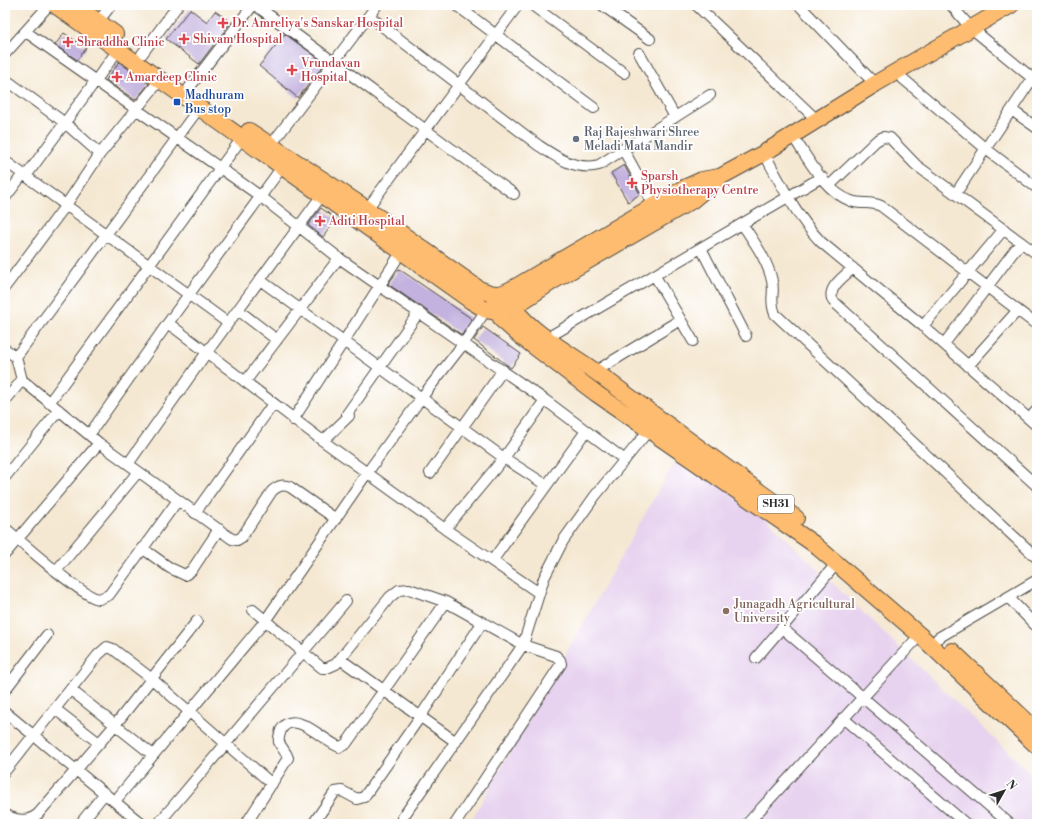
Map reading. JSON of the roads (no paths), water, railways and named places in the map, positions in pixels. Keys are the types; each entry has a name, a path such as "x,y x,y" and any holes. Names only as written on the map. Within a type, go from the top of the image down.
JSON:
{"main road":[{"path":"54,5 282,167 491,311 519,335 597,394 800,534 837,563 920,635 1037,746"},
{"path":"76,5 189,88 271,145 368,209 479,289 498,293 657,212 691,200 720,177 764,153 970,27 1011,5"},
{"path":"491,311 512,308 657,212"},
{"path":"491,311 498,293"},
{"name":"SH31","path":"498,293 520,318 803,523 842,554 938,638 1037,731"}],"street":[{"path":"5,54 49,5"},
{"path":"98,22 111,5"},
{"path":"142,54 178,5"},
{"path":"189,88 254,5 334,61 426,131 514,194"},
{"path":"271,145 378,5"},
{"path":"456,5 495,36 594,108"},
{"path":"368,209 518,5"},
{"path":"532,5 624,73"},
{"path":"602,5 650,39"},
{"path":"951,5 970,27 1035,79 956,193"},
{"path":"701,7 818,120"},
{"path":"805,7 875,84"},
{"path":"369,16 538,145 566,162 581,167 588,168 599,165 710,95"},
{"path":"26,32 260,196 298,227 340,258 503,370 625,460"},
{"path":"5,198 65,123 118,50"},
{"path":"639,54 675,117"},
{"path":"895,72 986,150 1037,188"},
{"path":"5,80 65,123 100,154"},
{"path":"5,287 66,205 100,154 160,80"},
{"path":"16,357 200,108"},
{"path":"1013,111 1037,128"},
{"path":"792,135 829,186 850,201 859,203 872,202 881,206 1037,325"},
{"path":"829,186 876,140 883,137 890,138 916,165 1037,254"},
{"path":"49,403 242,138"},
{"path":"623,149 657,212"},
{"path":"764,153 788,197 809,230 821,242 944,344 1037,426"},
{"path":"5,161 228,323"},
{"path":"89,435 168,322 282,167"},
{"path":"547,338 701,248 744,225 822,177"},
{"path":"128,464 207,352 322,195"},
{"path":"744,225 758,249 772,280 771,304 775,314 1037,558"},
{"path":"923,326 1004,229"},
{"path":"944,344 1021,242"},
{"path":"701,248 746,336"},
{"path":"293,420 402,251"},
{"path":"245,382 300,308 340,258"},
{"path":"853,268 831,290 830,296 833,301 1036,484"},
{"path":"655,276 693,341"},
{"path":"260,280 504,458 546,485"},
{"path":"238,310 277,340"},
{"path":"115,801 265,621 367,473 422,397 491,311"},
{"path":"968,366 1017,311"},
{"path":"322,441 348,415 419,312"},
{"path":"596,372 680,320"},
{"path":"168,322 293,420 446,530 539,593"},
{"path":"5,349 16,357 22,380 49,403 138,472 232,538 237,540 242,537 272,490 278,486 285,485 336,519"},
{"path":"430,473 503,370"},
{"path":"5,401 22,380"},
{"path":"446,530 504,458 545,400"},
{"path":"195,513 273,404"},
{"path":"5,477 59,410"},
{"path":"1029,419 1037,410"},
{"path":"403,817 524,642 549,566 562,542 591,501 649,430"},
{"path":"492,561 586,431"},
{"path":"5,554 99,443"},
{"path":"56,571 138,472"},
{"path":"5,528 56,571 89,596 99,599 109,595 178,500"},
{"path":"142,548 170,568 185,574 192,570 219,529"},
{"path":"756,658 837,563"},
{"path":"938,638 1037,580"},
{"path":"253,610 322,668 327,668 336,664 390,597 399,590 409,589 446,602 482,622 556,656 560,664 456,824"},
{"path":"1008,597 1037,627"},
{"path":"158,824 346,600"},
{"path":"246,824 288,758 284,748 279,742 279,735 282,728 290,722 296,721 306,725 334,746 340,747 346,744 446,602"},
{"path":"5,815 25,820 33,818 77,770 115,725 197,621"},
{"path":"313,824 335,792 342,791 358,799 364,797 420,717 482,622"},
{"path":"782,628 1010,824"},
{"path":"5,690 47,635"},
{"path":"747,824 920,635"},
{"path":"5,771 98,655 107,647 113,649 152,679 272,784"},
{"path":"340,659 456,742"},
{"path":"71,690 153,755"},
{"path":"56,709 99,743"},
{"path":"5,712 115,801 135,822"},
{"path":"843,718 966,824"},
{"path":"80,824 105,793"}],"place":[{"name":"Dr. Amreliya's Sanskar Hospital","path":"223,23"},
{"name":"Shivam Hospital","path":"184,39"},
{"name":"Shraddha Clinic","path":"68,42"},
{"name":"Vrundavan Hospital","path":"292,70"},
{"name":"Amardeep Clinic","path":"117,77"},
{"name":"Madhuram Bus stop","path":"177,102"},
{"name":"Raj Rajeshwari Shree Meladi Mata Mandir","path":"576,139"},
{"name":"Sparsh Physiotherapy Centre","path":"632,183"},
{"name":"Aditi Hospital","path":"320,221"},
{"name":"Junagadh Agricultural University","path":"726,611"}]}
